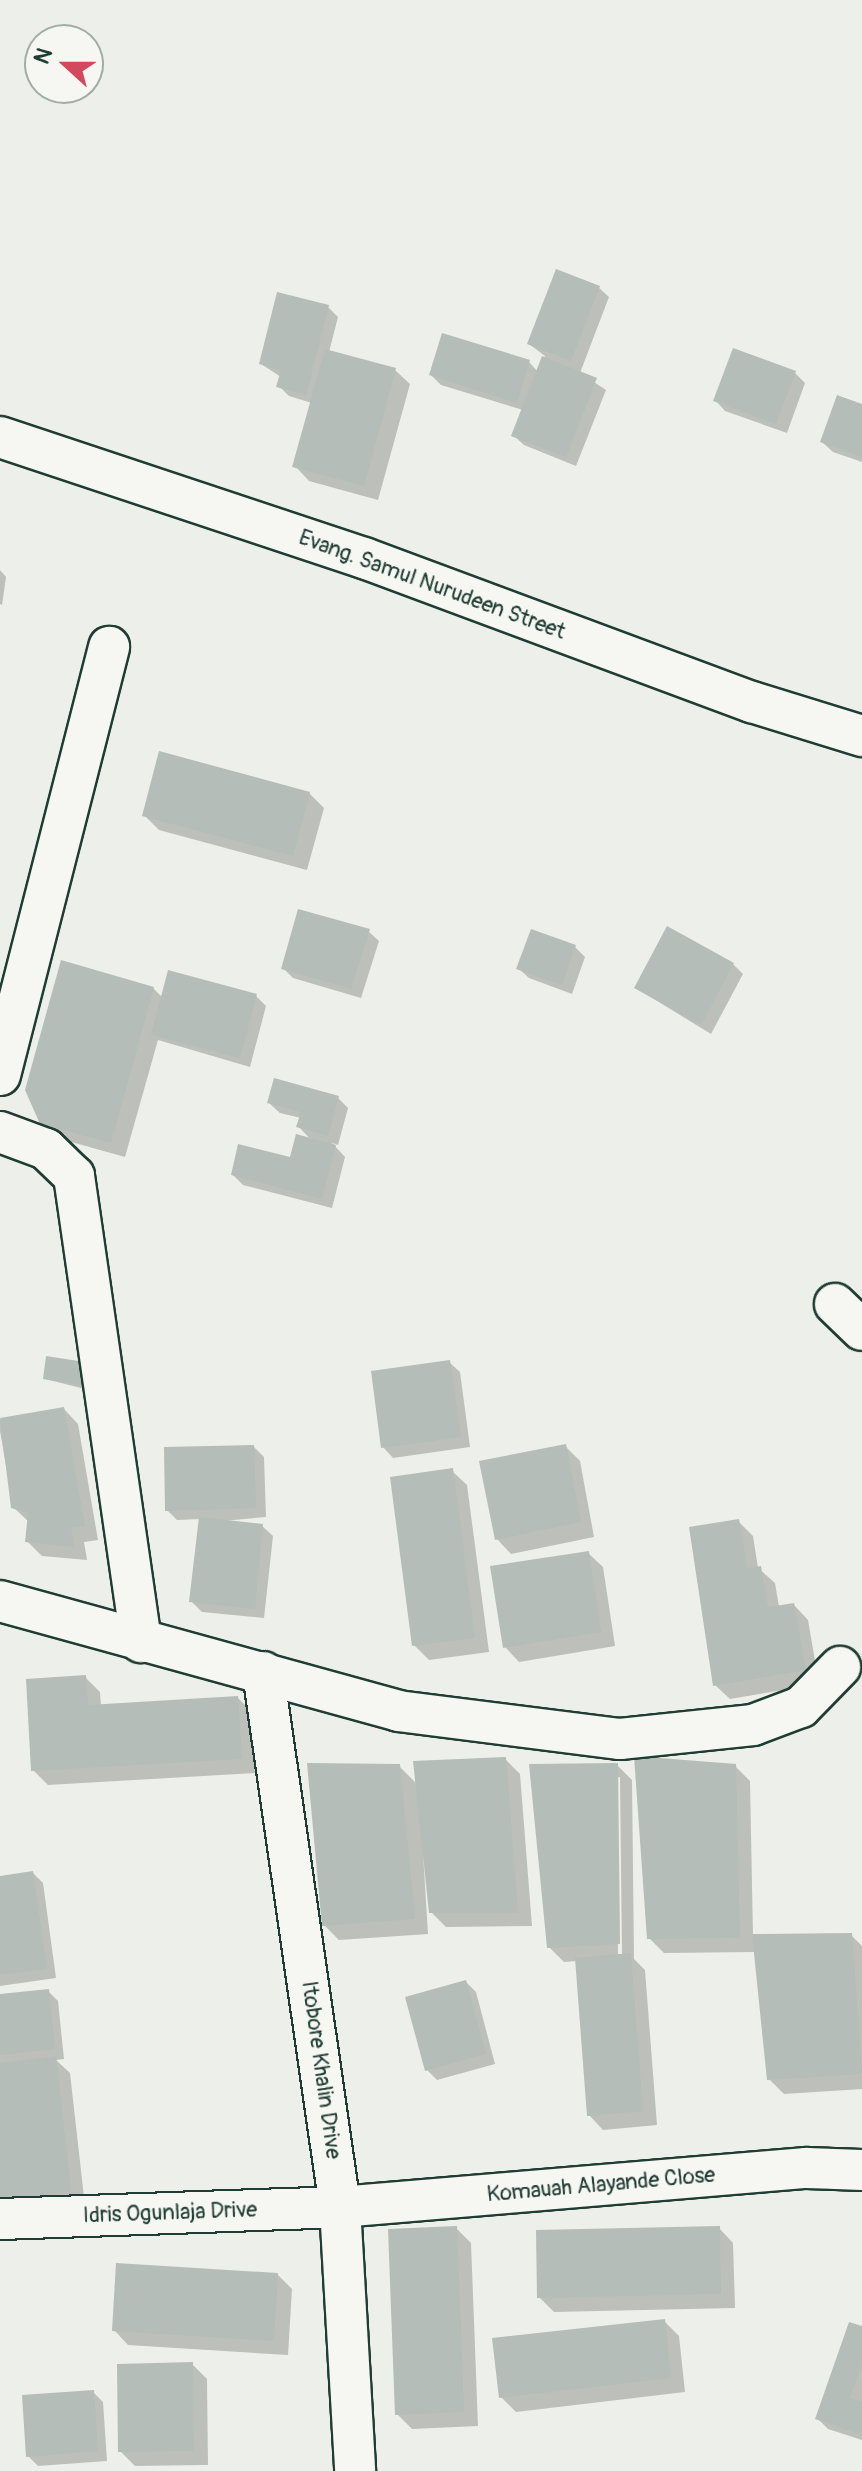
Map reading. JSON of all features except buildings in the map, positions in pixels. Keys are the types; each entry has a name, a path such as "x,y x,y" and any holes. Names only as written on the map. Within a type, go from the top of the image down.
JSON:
{"street":[{"name":"Evang. Samul Nurudeen Street","path":"0,437 364,558 752,702 862,736"},
{"path":"0,1075 109,647"},
{"path":"0,1132 46,1149 74,1176 141,1642"},
{"path":"0,1601 398,1711 620,1739 753,1725 801,1707 840,1667"},
{"name":"Itobore Khalin Drive","path":"263,1672 340,2207 355,2471"},
{"name":"Komauah Alayande Close","path":"340,2207 806,2168 862,2170"},
{"name":"Idris Ogunlaja Drive","path":"0,2219 340,2207"}]}
